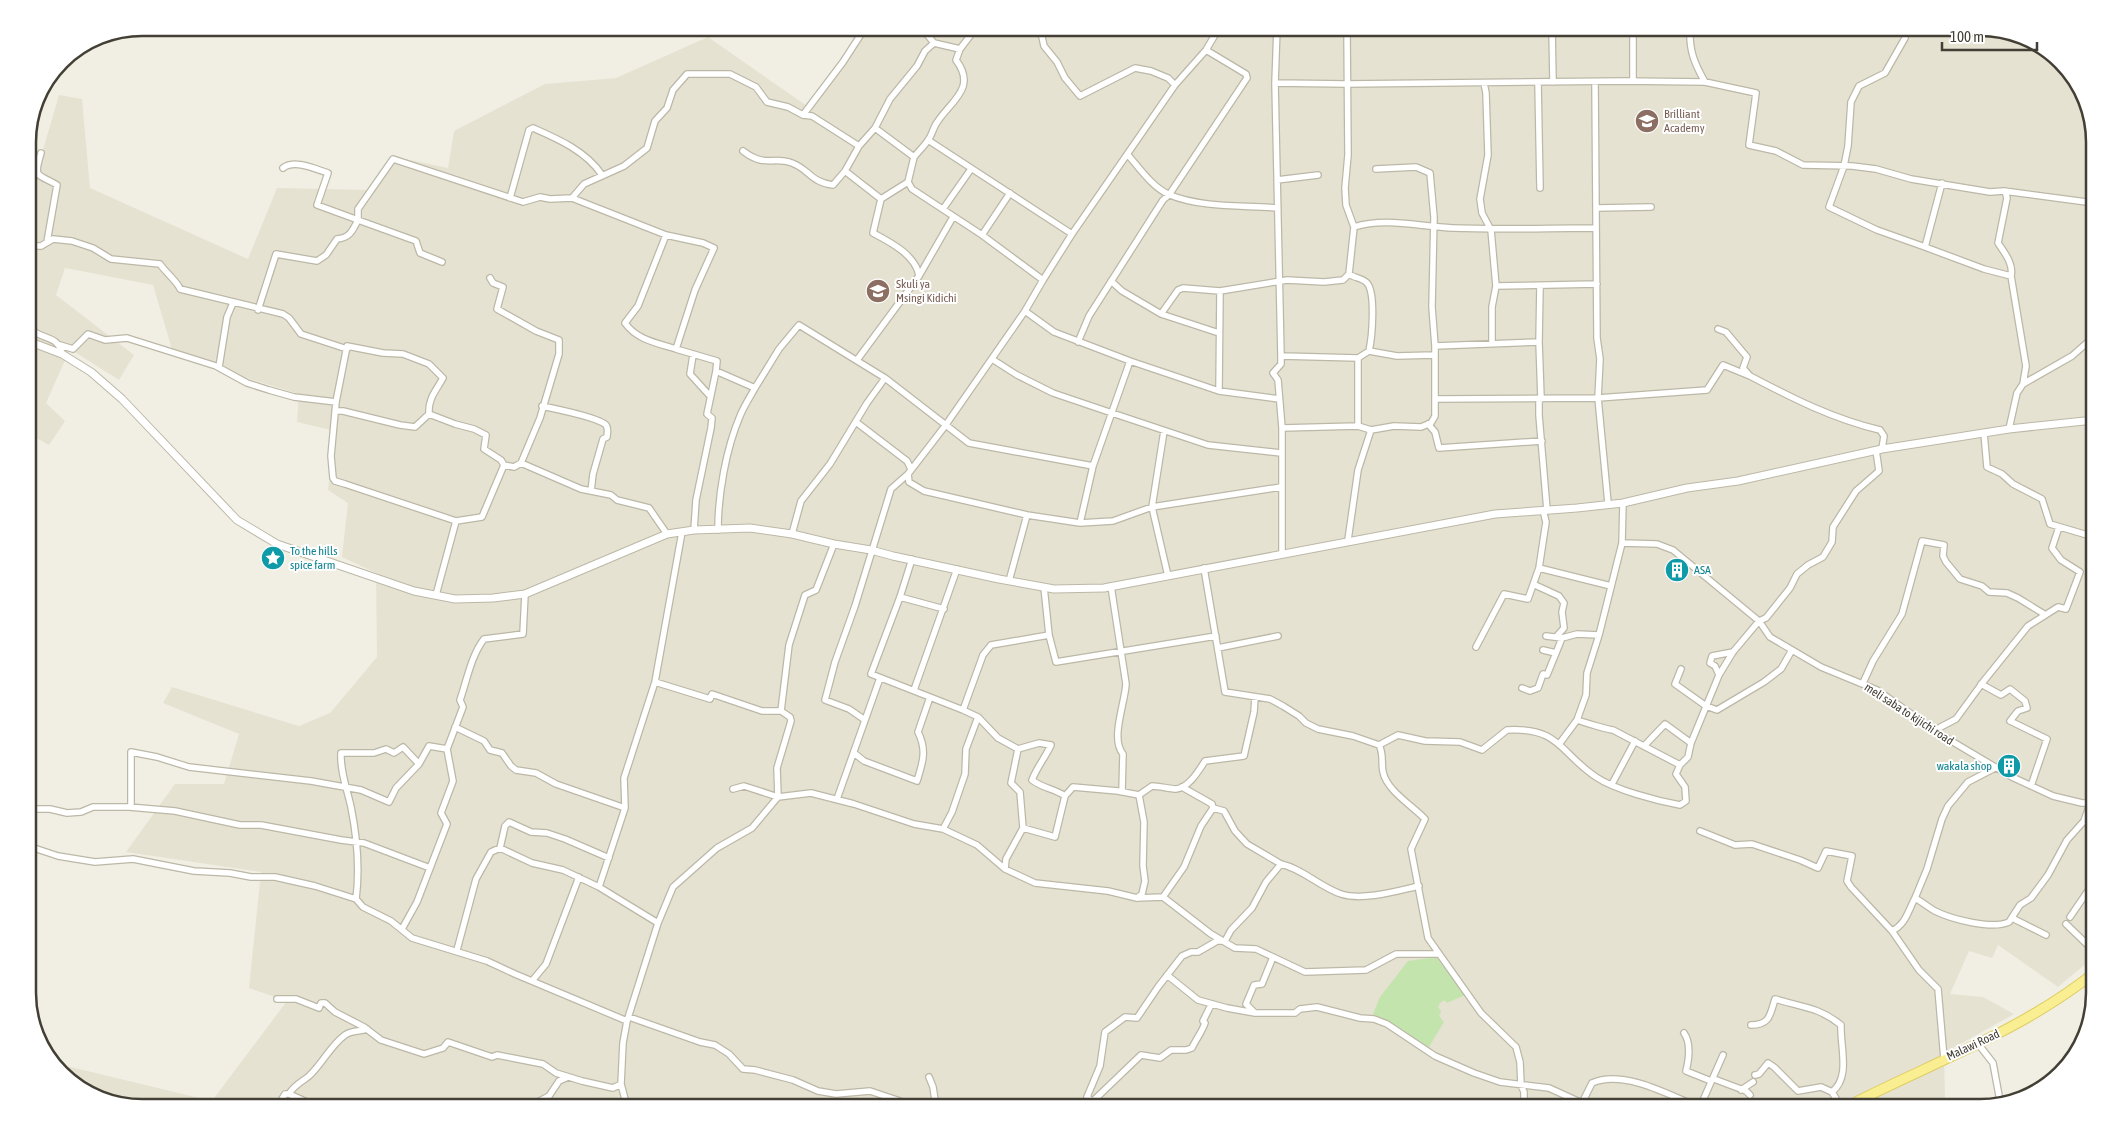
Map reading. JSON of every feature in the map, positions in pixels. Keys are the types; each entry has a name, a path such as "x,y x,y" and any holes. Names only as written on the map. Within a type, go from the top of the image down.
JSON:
{"main road":[{"name":"Malawi Road","path":"1864,1099 1944,1059 1979,1045 2047,1007 2086,979"}],"street":[{"path":"803,115 844,62 860,36"},
{"path":"928,36 934,43 960,49"},
{"path":"970,36 960,49 956,60 963,70 964,80 959,96 936,124 928,140 914,157 908,182 912,189 982,235 1043,280"},
{"path":"1042,36 1044,46 1057,62 1065,78 1080,96 1135,68 1151,71 1168,78 1175,86"},
{"path":"866,720 848,709 825,700 835,662 855,606 891,489 910,472 945,426 1025,311 1072,234 1175,86 1206,50 1214,36"},
{"path":"1277,36 1275,83 1281,364 1273,373 1278,380 1282,428 1282,554"},
{"path":"1161,314 1178,290 1183,288 1220,291 1280,281 1343,280 1349,274 1354,227 1346,205 1345,188 1348,154 1347,36"},
{"path":"1552,36 1553,82"},
{"path":"1633,36 1634,81"},
{"path":"1690,36 1689,44 1697,68 1705,82"},
{"path":"1905,36 1884,73 1859,86 1851,102 1848,146 1844,166 1829,207 1876,230 1984,269 2011,276"},
{"path":"743,151 763,162 789,162 795,164 822,184 833,185 859,146 875,128 890,99 917,66 925,51 934,43"},
{"path":"1078,342 1089,316 1111,281 1163,200 1169,195 1247,78 1246,74 1206,50"},
{"path":"572,198 584,184 602,174 624,166 647,148 655,121 667,108 673,90 687,74 730,74 756,87 767,102 788,107 803,115 812,116 859,146"},
{"path":"1538,82 1540,188"},
{"path":"1596,82 1597,338 1600,359 1598,398 1608,503"},
{"path":"1275,83 1705,82 1756,93 1749,144 1776,151 1803,165 1876,169 1911,179 1990,192 2005,191 2086,202"},
{"path":"1484,83 1488,155 1480,199 1482,213 1491,230 1496,286 1492,307 1492,342"},
{"path":"510,198 520,156 529,130 533,128 574,148 587,157 602,174"},
{"path":"875,128 914,157"},
{"path":"928,140 1072,234"},
{"path":"40,153 36,168 38,174 43,179 57,185 47,242"},
{"path":"1128,155 1146,176 1169,195 1203,203 1278,208"},
{"path":"258,310 276,254 317,261 326,255 337,239 344,239 350,235 358,220 358,209 393,160 523,202 540,197 550,199 572,198 666,235 703,243 714,248 695,290 676,349"},
{"path":"283,168 288,165 296,165 328,173 317,205 416,242 420,253 442,262"},
{"path":"1282,428 1358,426 1371,430 1394,426 1422,427 1428,424 1435,416 1432,308 1434,228 1430,173 1416,167 1376,169"},
{"path":"943,209 971,169"},
{"path":"844,171 882,199"},
{"path":"1277,180 1318,175"},
{"path":"908,182 882,199 873,233 892,244 918,266 919,276"},
{"path":"1925,247 1942,183"},
{"path":"2005,191 2007,198 1998,243 2011,266 2026,366 2023,384"},
{"path":"982,235 1010,193"},
{"path":"1596,208 1651,207"},
{"path":"857,360 919,276 953,217"},
{"path":"1354,227 1370,222 1398,223 1434,228 1491,230 1596,228"},
{"path":"666,235 638,306 625,323 631,331 642,338 717,361 707,414 712,418 711,428 696,500 694,530"},
{"path":"36,246 41,246 53,240 72,241 93,248 111,259 160,264 167,275 179,284 180,288 258,310 283,314 289,318 301,334 347,349"},
{"path":"1349,274 1363,280 1370,288 1372,334 1370,351"},
{"path":"429,414 486,435 484,449 504,464 514,467 521,463 540,418 559,354 559,340 536,332 497,309 503,287 493,284 490,278"},
{"path":"1111,281 1122,291 1161,314 1219,333"},
{"path":"1496,286 1540,286 1568,283 1597,284"},
{"path":"1476,647 1504,594 1528,599 1539,568 1546,522 1539,402 1541,398 1540,286"},
{"path":"1219,391 1220,291"},
{"path":"219,367 227,317 233,303"},
{"path":"1025,311 1054,332 1130,361 1219,391 1279,399"},
{"path":"718,530 718,505 732,437 740,415 779,349 798,325 884,378 969,443 1093,466"},
{"path":"1718,329 1726,332 1747,357 1743,368 1750,376"},
{"path":"36,333 56,341 60,345 74,349 88,334 105,340 126,338 219,367 247,383 269,390 294,397 336,402"},
{"path":"1434,346 1492,342 1539,342"},
{"path":"36,344 62,354 91,372 122,399 214,498 237,520 257,534 277,544 414,590 455,599 493,598 525,594 667,534 694,530 750,528 792,534 871,550 1008,581 1044,587 1104,588 1348,540 1495,514 1622,503 1687,488 1738,481 1879,450 1984,433 2086,421"},
{"path":"2008,430 2017,392 2023,384 2072,356 2086,344"},
{"path":"60,345 62,354"},
{"path":"429,414 428,403 443,378 429,364 404,354 383,353 347,346 335,411 331,463 335,480 456,521 482,517 504,464"},
{"path":"1281,356 1358,358 1370,351 1397,356 1434,355"},
{"path":"693,355 690,374 710,396"},
{"path":"1358,358 1358,426"},
{"path":"992,359 1017,375 1053,393 1112,414 1208,445 1281,453"},
{"path":"1080,523 1093,466 1130,361"},
{"path":"1204,568 1225,692 1270,700 1283,706 1306,723 1318,729 1353,736 1379,745 1398,735 1424,740 1460,742 1482,750 1508,730 1532,731 1548,736 1560,743 1597,778 1654,799 1680,805 1686,801 1685,787 1676,774 1680,765 1688,757 1691,743 1719,675 1733,652 1759,621 1766,618 1790,588 1798,574 1808,565 1823,557 1832,542 1833,528 1856,491 1879,471 1879,450 1884,436 1880,430 1845,420 1806,405 1750,376 1722,365 1707,390 1598,398 1436,399"},
{"path":"716,371 755,388"},
{"path":"792,534 801,501 830,464 884,378"},
{"path":"542,406 595,419 606,425 608,429 607,437 603,439 593,474 591,491"},
{"path":"335,411 343,411 400,425 415,426 429,414"},
{"path":"856,422 907,461 910,472 909,482 924,491 1026,515 1080,523 1113,521 1152,507 1281,488"},
{"path":"1428,424 1435,432 1439,448 1542,441"},
{"path":"1164,430 1152,507 1168,576"},
{"path":"1348,540 1358,470 1371,430"},
{"path":"1984,433 1987,467 2002,474 2012,484 2042,499 2050,524 2086,535"},
{"path":"521,463 581,489 610,495 616,500 649,508 667,534"},
{"path":"1560,743 1577,720 1586,695 1587,673 1622,543 1622,503"},
{"path":"1008,581 1026,515"},
{"path":"436,595 456,521"},
{"path":"1935,730 1956,719 2016,638 2028,626 2044,614 2058,607 2066,609 2080,572 2061,560 2052,548 2060,527"},
{"path":"599,886 625,808 624,778 655,682 682,532"},
{"path":"1863,683 1873,661 1902,614 1922,541 1944,545 1943,556 1960,579 1982,586 1989,592 2007,593 2044,614"},
{"name":"meli saba to kijichi road","path":"1622,543 1657,544 1673,550 1759,621 1770,637 1821,667 1877,690 1995,768 2053,796 2086,803"},
{"path":"780,711 789,645 804,595 816,590 834,544"},
{"path":"912,559 871,674 978,717 998,738 1018,749 1039,743 1051,745 1042,763 1037,767 1032,780 1038,784 1055,789 1065,796"},
{"path":"1539,568 1611,586"},
{"path":"914,690 957,569"},
{"path":"1522,688 1530,691 1538,688 1543,674 1547,675 1556,653 1559,637 1564,628 1562,612 1564,603 1559,596 1534,585"},
{"path":"1111,586 1126,684 1125,699 1118,722 1120,724 1117,736 1120,750 1123,754 1122,792"},
{"path":"1044,587 1049,635 1056,662 1216,636"},
{"path":"402,929 417,902 447,824 441,813 453,781 447,749 463,707 460,700 476,649 484,639 523,634 525,594"},
{"path":"900,597 944,609"},
{"path":"1546,636 1599,634"},
{"path":"963,710 983,655 991,645 1049,635"},
{"path":"1218,648 1278,636"},
{"path":"1543,650 1556,653"},
{"path":"1681,669 1675,684 1706,706 1717,710 1764,682 1781,669 1792,650"},
{"path":"1719,675 1715,666 1710,663 1712,656 1733,652"},
{"path":"837,799 880,678"},
{"path":"625,1099 621,1084 623,1044 628,1019 658,923 673,887 717,848 752,828 778,797 777,768 791,721 790,717 780,711 762,711 712,694 710,699 655,682"},
{"path":"1981,684 2001,695 2010,689 2025,700 2026,708 2018,711 2010,721 2047,739 2031,786"},
{"path":"854,753 864,761 917,781 924,758 922,742 918,732 930,697"},
{"path":"1023,828 1055,837 1065,796 1073,787 1139,795 1152,786 1176,789 1182,787 1194,776 1205,761 1244,756 1254,712 1255,697"},
{"path":"943,830 955,806 965,774 966,749 978,717"},
{"path":"1577,720 1613,730 1645,745 1680,765"},
{"path":"1645,745 1665,724 1691,743"},
{"path":"455,727 484,741 490,750 502,753 516,770 536,773 556,784 625,808"},
{"path":"1612,784 1635,741"},
{"path":"1379,745 1383,772 1387,779 1404,802 1425,819 1411,849 1428,938 1481,1014 1516,1047 1520,1062 1524,1099"},
{"path":"132,807 131,752 157,757 189,767 345,786 372,793 389,802 396,788 419,764 429,746 447,749"},
{"path":"356,899 359,876 351,810 341,764 341,754 374,753 386,749 394,754 403,747 419,764"},
{"path":"1005,869 1006,859 1023,828 1020,792 1011,783 1018,749"},
{"path":"1892,930 1900,927 1908,916 1927,869 1942,819 1948,806 1968,782 1995,768"},
{"path":"733,790 744,786 778,797 811,793 837,799 914,824 943,830 977,845 1005,869 1035,883 1108,891 1137,898 1163,897 1211,934 1235,948 1256,950 1305,972 1366,970 1396,954 1438,954"},
{"path":"1182,787 1207,801 1213,808 1224,811 1235,830 1247,844 1281,864 1294,868 1342,895 1369,896 1419,886"},
{"path":"1137,898 1142,894 1145,881 1142,866 1144,822 1139,795"},
{"path":"36,809 67,813 81,812 93,806 132,807 174,812 240,825 261,825 376,846 430,868"},
{"path":"1163,897 1184,867 1201,826 1213,808"},
{"path":"1915,898 1936,911 1963,920 2003,924 2009,922 2020,905 2031,898 2048,875 2067,840 2086,816"},
{"path":"500,848 505,826 509,822 531,832 547,833 565,839 609,858"},
{"path":"1700,832 1735,845 1752,844 1818,868 1826,851 1852,856 1847,880 1892,930 1919,970 1938,989 1944,1059"},
{"path":"457,950 476,879 491,852 500,848 532,863 563,870 599,886 658,923"},
{"path":"36,849 58,856 95,862 132,858 194,871 274,877 315,886 356,899 363,907 391,921 412,938 457,950 501,966 532,982 628,1019 715,1045 729,1054 743,1069 755,1070 793,1080 818,1091 836,1094 870,1091 894,1099"},
{"path":"1225,941 1231,930 1252,908 1266,882 1281,864"},
{"path":"532,982 546,964 579,877"},
{"path":"2070,917 2086,894"},
{"path":"2012,918 2046,935"},
{"path":"2066,924 2086,943"},
{"path":"1088,1099 1087,1098 1100,1066 1104,1032 1124,1017 1137,1018 1182,956 1191,952 1198,952 1216,941 1225,941"},
{"path":"1255,1013 1246,1004 1246,1000 1254,985 1262,984 1273,957"},
{"path":"1168,975 1198,1000 1211,1005 1255,1013 1295,1013 1300,1009 1317,1007 1360,1018 1374,1019 1387,1024 1421,1048 1443,1060 1500,1082 1549,1088 1575,1099"},
{"path":"277,999 296,999 319,1008 321,1003 325,1003 335,1012 367,1029 380,1040 424,1054 443,1048 448,1042 492,1057 498,1055 536,1062 568,1077 613,1088 621,1084"},
{"path":"1751,1025 1758,1025 1767,1020 1775,999 1795,1005 1809,1006 1841,1025 1843,1074 1839,1086 1832,1092"},
{"path":"1095,1099 1141,1055 1160,1058 1171,1050 1192,1048 1203,1029 1203,1021 1211,1005"},
{"path":"282,1099 285,1094 289,1094 297,1084 310,1075 330,1049 345,1035 352,1031 359,1033 367,1029"},
{"path":"1684,1034 1688,1039 1686,1071 1746,1091 1750,1095"},
{"path":"1979,1045 1992,1063 1999,1097"},
{"path":"1703,1099 1723,1055"},
{"path":"1755,1075 1759,1074 1768,1063 1798,1091 1821,1087 1832,1092 1836,1099"},
{"path":"544,1099 549,1096 559,1081 568,1077"},
{"path":"929,1077 935,1099"},
{"path":"1584,1099 1592,1082 1616,1078 1633,1082 1676,1099"},
{"path":"1996,1079 2002,1096"},
{"path":"1741,1090 1753,1082"},
{"path":"289,1094 299,1099"}],"shaded area":[{"path":"857,36 1980,36 2007,40 2020,44 2039,54 2068,83 2080,108 2086,136 2086,964 2058,987 1998,945 1992,958 1969,951 1950,994 1983,997 2014,1014 1944,1053 1945,1099 214,1099 287,1001 249,988 261,872 126,852 175,784 224,784 239,734 163,703 172,687 299,726 330,713 377,657 376,573 342,557 348,503 328,490 335,431 297,422 299,394 174,356 153,285 65,268 56,295 134,355 119,380 70,349 46,403 65,421 49,445 36,438 36,159 40,160 59,95 82,99 90,188 248,259 277,188 370,190 396,157 448,168 454,131 545,84 616,78 708,37 807,106 859,37"},
{"path":"66,1066 204,1099 136,1099 122,1097 108,1093 83,1081"}],"green space":[{"path":"1436,957 1465,995 1447,1003 1445,1000 1440,1003 1438,1007 1441,1011 1439,1016 1444,1022 1427,1050 1373,1014 1380,997 1408,961"}],"place":[{"name":"Brilliant Academy","path":"1647,121"},
{"name":"Skuli ya Msingi Kidichi","path":"878,291"},
{"name":"To the hills spice farm","path":"273,558"},
{"name":"ASA","path":"1677,570"},
{"name":"wakala shop","path":"2009,766"}]}
